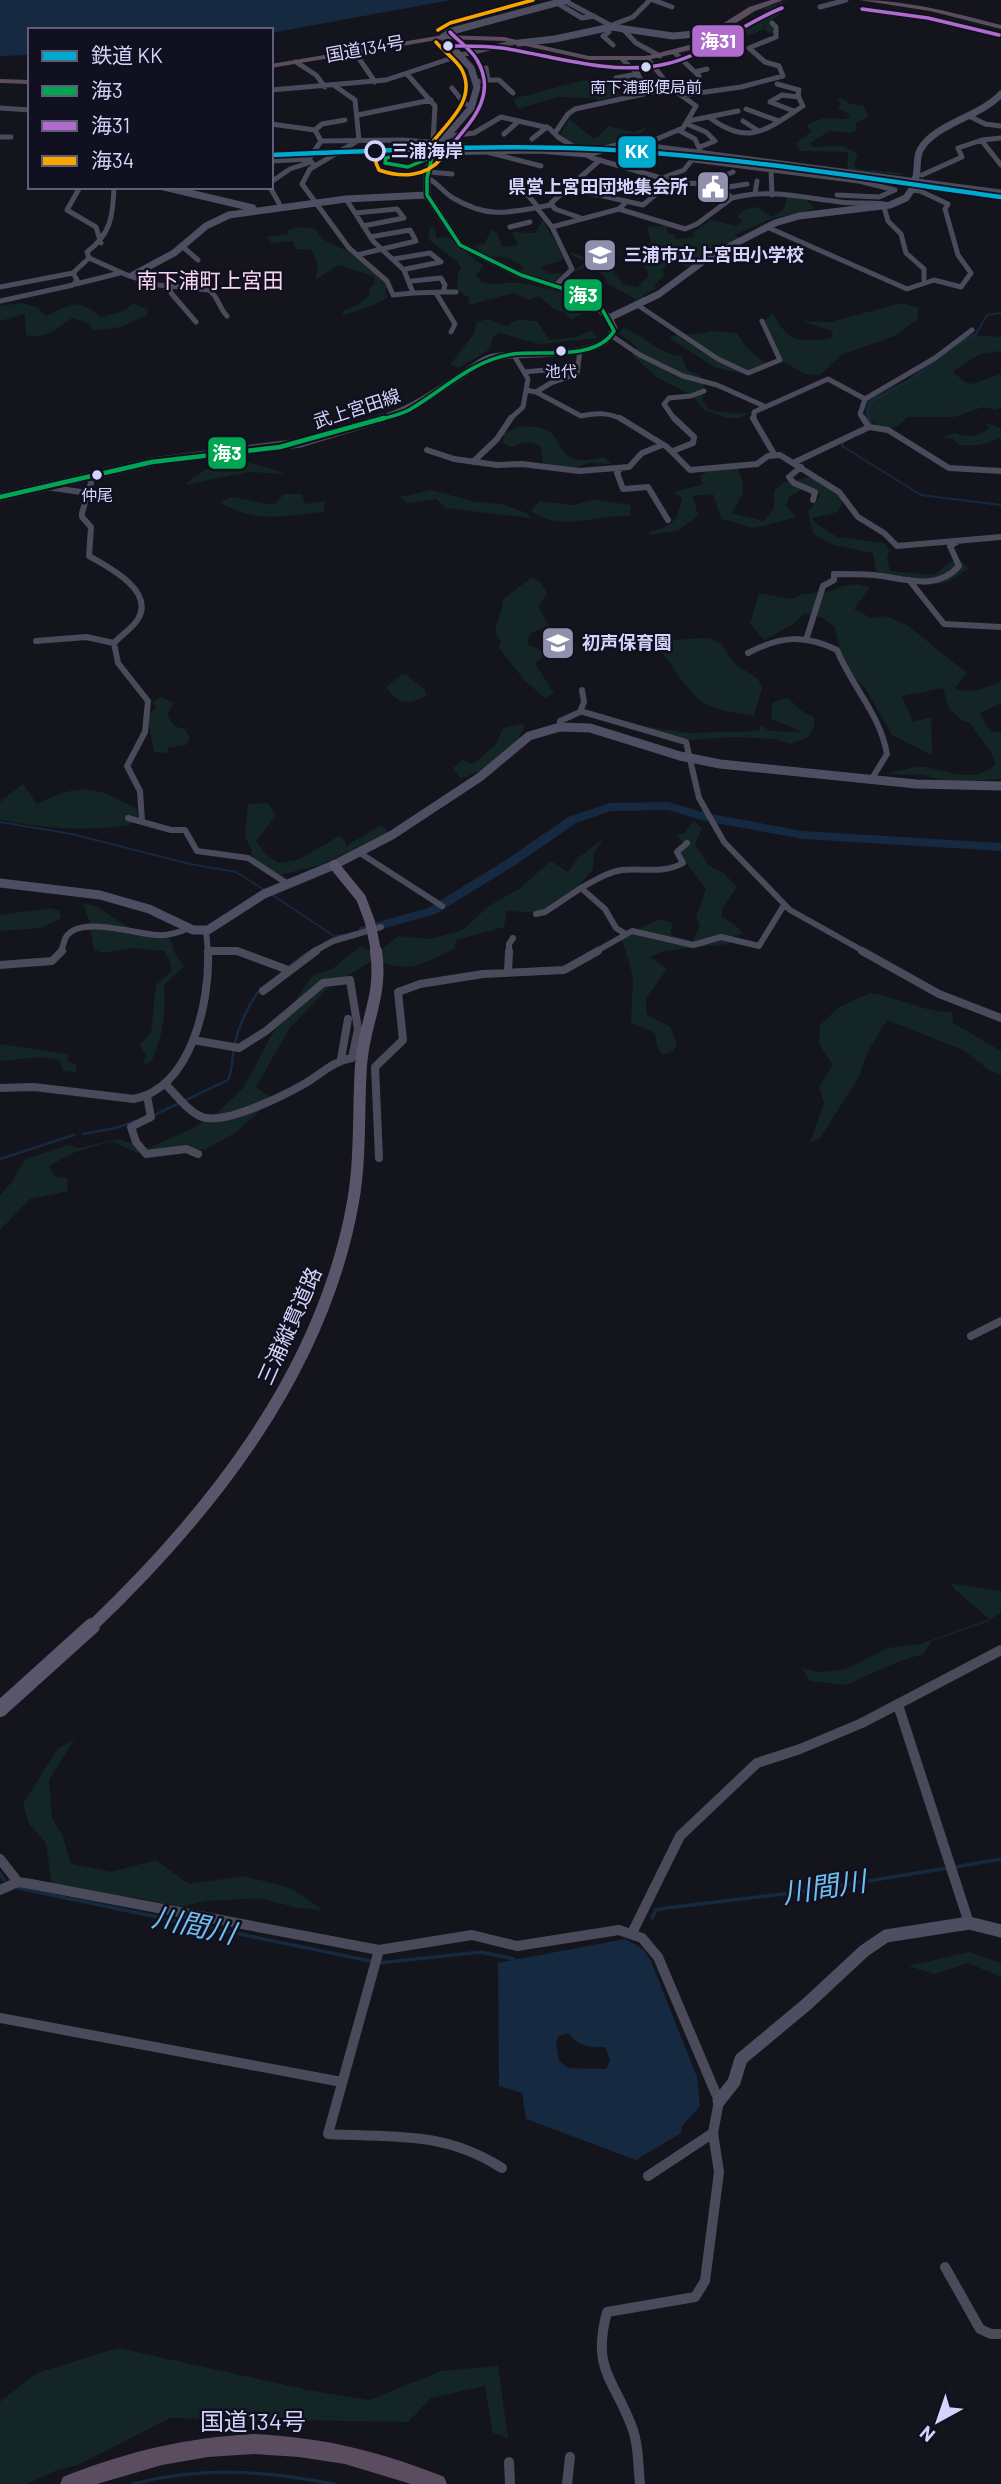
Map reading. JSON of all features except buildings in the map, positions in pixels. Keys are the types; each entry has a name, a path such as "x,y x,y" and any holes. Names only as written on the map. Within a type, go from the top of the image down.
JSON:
{"highway":[{"name":"国道134号","path":"273,66 443,37 477,37 517,42 589,58 647,58 675,53 697,45 752,9 779,0"},
{"path":"863,0 930,9 1001,27"},
{"path":"0,81 28,82"},
{"name":"国道134号","path":"70,2484 136,2459 176,2450 259,2443 293,2444 344,2452 393,2465 437,2484"}],"main road":[{"name":"三浦縦貫道路","path":"0,1709 118,1602 199,1515 257,1437 300,1362 329,1292 352,1204 360,1137 362,1051 379,984 375,928 361,898 334,866"}],"street":[{"path":"611,41 604,36 609,32 607,27 566,0 452,32 443,37 471,68 476,82 472,107 433,152 427,195 460,245 521,275 589,298 610,318 614,328 612,336 640,355 683,376 730,389 764,406"},
{"path":"273,90 375,82 461,55 517,42 555,39 607,27 633,17 651,0 669,7"},
{"path":"820,8 846,0"},
{"path":"556,3 582,18"},
{"path":"574,21 594,16"},
{"path":"684,95 741,87 783,76 779,66 765,62 749,48 776,37 776,27 772,23"},
{"path":"607,27 676,36 717,32"},
{"path":"622,28 639,45 660,56"},
{"path":"629,47 639,45"},
{"path":"354,51 375,82"},
{"path":"675,53 697,74 707,69"},
{"path":"644,145 678,130 687,122 696,106 671,88 647,58"},
{"path":"623,60 639,76 643,87"},
{"path":"296,62 316,75 326,87"},
{"path":"486,68 488,80"},
{"path":"407,74 431,100 436,111 433,141"},
{"path":"616,78 639,76"},
{"path":"622,83 639,76"},
{"path":"476,82 499,80 513,93"},
{"path":"709,117 732,133 757,130 779,121 803,105 799,90 777,84"},
{"path":"335,86 355,100 359,140"},
{"path":"555,133 568,114 575,109 671,88"},
{"path":"452,89 464,103 472,107"},
{"path":"610,318 662,292 709,257 767,227 799,216 884,207 899,202 911,191 919,176 922,149 940,132 988,108 1001,94"},
{"path":"794,111 770,102 782,95 799,97"},
{"path":"358,115 431,100"},
{"path":"0,108 28,110"},
{"path":"687,122 738,111"},
{"path":"751,111 779,121"},
{"path":"321,141 445,140 471,134 501,117 547,127 585,154 681,184 711,181 733,172"},
{"path":"971,117 982,123 1001,126"},
{"path":"273,124 315,130 322,124 345,120"},
{"path":"504,134 519,121"},
{"path":"743,121 757,130"},
{"path":"665,177 684,170 699,150 715,141 706,132 687,122"},
{"path":"532,139 542,134 547,127"},
{"path":"315,130 321,141"},
{"path":"678,130 695,139 699,150"},
{"path":"0,137 10,137"},
{"path":"919,176 962,157 958,148 1001,138"},
{"path":"273,181 290,169 352,146 359,140"},
{"path":"445,140 541,166"},
{"path":"321,141 304,174 302,184 349,248 387,281 393,295 456,292"},
{"path":"982,141 1001,165"},
{"path":"433,152 540,150 585,154 625,144 644,145 1001,191"},
{"path":"551,205 600,160"},
{"path":"694,160 771,170 837,187 879,197 895,190 837,187"},
{"path":"273,161 311,162"},
{"path":"771,170 772,195"},
{"path":"428,175 452,174"},
{"path":"428,175 439,190 488,215 501,216 551,205 581,218"},
{"path":"919,176 1001,191"},
{"path":"568,188 645,205 672,181"},
{"path":"711,181 732,198"},
{"path":"755,194 757,181"},
{"path":"522,182 520,186 552,227 572,269 556,285"},
{"path":"722,188 747,184"},
{"path":"831,201 837,187"},
{"path":"79,189 67,210 96,227 101,243"},
{"path":"0,287 73,273 89,258 88,253 101,243 113,226 114,189"},
{"path":"174,189 262,210"},
{"path":"271,189 281,207"},
{"path":"552,227 619,209 685,229 732,198 755,194 882,204 911,191 920,191 948,204 945,209 958,255 971,273 961,287 944,281 924,280 907,289 767,227"},
{"path":"133,275 183,247 215,220 229,215 346,199 427,195"},
{"path":"346,199 370,237 406,270 412,281 413,293"},
{"path":"619,209 626,202"},
{"path":"884,207 888,221 900,232 906,253 924,269 924,280"},
{"path":"355,213 396,208 404,218 363,226"},
{"path":"501,216 511,229 529,224"},
{"path":"357,255 416,240 410,230 370,237"},
{"path":"183,247 198,260"},
{"path":"394,259 430,253 441,262 406,270"},
{"path":"89,258 120,273 170,288 199,285 212,291 219,308 227,316"},
{"path":"73,273 76,284"},
{"path":"0,302 120,273"},
{"path":"412,281 441,278 445,285 443,292"},
{"path":"170,288 171,293 196,322"},
{"path":"436,293 455,324 452,332"},
{"path":"636,304 657,315 710,355 748,373 779,359 762,321"},
{"path":"871,428 860,414 864,399 935,358 944,348 963,339 972,330"},
{"name":"武上宮田線","path":"0,496 167,460 288,446 392,417 423,402 481,361 513,354 580,350 601,345 612,336"},
{"path":"536,392 576,374 580,350"},
{"path":"472,462 497,439 508,422 523,407 528,379 513,354"},
{"path":"524,372 567,368"},
{"path":"864,399 828,379 764,406 752,415 774,454 839,492 858,517 884,534 893,544 913,547 1001,537"},
{"path":"526,390 536,392 581,416 603,412 614,415 673,452 692,473 757,464 774,454"},
{"path":"673,452 693,443 694,437 664,404 668,398 691,396 704,391"},
{"path":"793,463 871,428 888,430 949,467 1001,471"},
{"path":"427,450 472,462 522,464 579,471 621,468 632,464 646,451 663,445"},
{"path":"800,467 789,477 793,484 815,492 813,500"},
{"path":"621,468 617,473 623,489 648,487 668,520"},
{"path":"93,476 82,513 82,517 91,527 89,556 110,566 136,590 141,601 138,620 114,643 113,652 118,665 148,697 144,734 127,764 127,771 141,793 139,812 142,821"},
{"path":"43,487 89,493"},
{"path":"807,637 823,586 834,580 834,574 936,581 951,576 959,566 950,546 960,540"},
{"path":"908,580 944,624 1001,627"},
{"path":"748,653 784,636 807,637 837,650 846,671 872,706 881,727 887,754 871,780"},
{"path":"36,641 86,637 114,643"},
{"path":"560,727 560,721 580,711 584,702 582,690"},
{"path":"580,711 686,742 694,760 697,794 710,819 724,842 784,905 939,994 1001,1018"},
{"path":"0,883 87,893 126,901 188,928 206,931 268,892 334,866 407,827 464,788 529,736 560,727 590,728 694,760 871,780 946,786 1001,786"},
{"path":"128,818 171,830 184,830 197,851 248,858 288,884"},
{"path":"536,914 545,912 581,888 618,870 660,870 679,866 683,863 677,852 687,843"},
{"path":"360,853 441,905"},
{"path":"581,888 605,909 617,928 624,933"},
{"path":"379,1158 375,1067 402,1040 398,992 420,984 508,972 564,970 600,951 624,933 632,931 692,945 725,937 760,946 784,905"},
{"path":"0,965 52,961 61,952 66,936 74,929 98,927 136,934 178,936 188,928"},
{"path":"263,991 286,970 333,941 375,928"},
{"path":"0,1088 65,1088 135,1099 147,1096 165,1084 193,1041 204,1011 209,951 206,931"},
{"path":"508,972 509,944 513,938"},
{"path":"209,951 237,951 286,970"},
{"path":"165,1084 199,1116 224,1116 301,1086 341,1059 352,1058 356,1051 357,1012 350,980 323,983 267,1031 235,1048 193,1041"},
{"path":"341,1059 348,1019"},
{"path":"147,1096 151,1116 131,1127 141,1152 146,1154 186,1149 198,1154"},
{"path":"971,1336 1001,1321"},
{"path":"633,1931 680,1836 757,1763 800,1749 898,1705 1001,1650"},
{"path":"898,1705 969,1923"},
{"path":"0,1859 18,1882"},
{"path":"0,1890 18,1882 379,1950 472,1935 517,1946 619,1930 633,1931 648,1940 658,1957 719,2101"},
{"path":"640,2484 635,2433 604,2372 598,2353 600,2333 607,2312 695,2297 705,2281 719,2172 713,2133 719,2101 734,2082 741,2059 807,2004 864,1951 886,1936 969,1923 1001,1931"},
{"path":"379,1950 328,2134 368,2138 398,2134 443,2139 483,2153 502,2168"},
{"path":"0,2018 342,2082"},
{"path":"648,2176 713,2133"},
{"path":"945,2266 980,2329 991,2334 1001,2334"},
{"path":"567,2484 569,2457"},
{"path":"509,2462 510,2484"}],"green space":[{"path":"787,2 776,5 781,13 769,23 774,27 774,34 765,31 764,24 763,30 737,39 746,27 768,11 762,8"},
{"path":"605,78 620,85 616,90 620,96 598,100 557,97 518,109 513,99 580,81"},
{"path":"841,98 848,103 864,106 868,117 856,123 856,131 829,131 810,143 813,147 843,146 858,154 854,165 857,169 903,173 902,175 847,171 848,152 800,151 796,143 812,131 806,126 822,119 847,119 850,115 838,108 841,103 837,99"},
{"path":"569,119 593,138 598,137 608,126 633,132 648,127 625,141 588,147 559,137"},
{"path":"787,196 804,197 814,208 773,218 735,235 740,239 722,245 689,268 675,261 662,269 664,275 654,286 657,288 643,295 645,299 639,301 608,284 604,276 590,266 569,274 586,262 571,255 571,252 610,267 623,284 637,287 648,277 647,269 639,258 651,241 647,227 666,226 668,233 674,234 677,239 695,237 692,233 712,220 736,226 742,221 737,216 746,209 758,207 772,217 784,209"},
{"path":"543,220 564,257 560,261 540,267 548,273 564,274 553,283 518,272 524,268 509,258 486,256 476,247 485,243 491,230 497,233 502,247 518,245 512,232 535,233"},
{"path":"298,227 316,229 323,239 357,258 385,281 388,285 385,292 388,297 342,316 344,310 358,305 370,295 369,289 375,284 374,276 338,265 316,280 318,264 312,250 296,249 293,241 272,243 267,237 288,234 288,230"},
{"path":"435,227 436,238 448,237 483,266 476,275 482,283 520,283 554,290 584,303 585,312 572,319 567,317 565,312 555,310 539,296 530,300 513,293 469,305 469,298 457,290 458,272 461,268 458,262 428,239 430,228"},
{"path":"22,303 37,307 46,316 74,304 86,307 101,317 124,311 133,303 148,310 147,315 121,327 93,331 90,324 72,318 50,332 33,336 26,335 25,314 0,321 0,306"},
{"path":"902,303 919,308 917,320 894,336 841,355 820,375 805,374 783,362 765,320 773,313 784,331 796,339 831,339 833,331 801,321 830,322"},
{"path":"489,319 508,327 510,323 519,320 537,321 549,340 576,337 591,331 598,338 540,344 500,333 493,336 490,349 459,368 450,365 473,335 477,322"},
{"path":"623,328 665,352 682,356 687,370 700,376 704,384 703,402 710,410 736,414 750,412 740,418 727,418 704,410 693,396 658,378 632,355 637,347 619,333"},
{"path":"710,331 737,333 746,347 766,364 750,375 716,368 669,338"},
{"path":"971,335 1001,337 1001,351 980,354 953,371 971,384 1001,374 1001,407 996,410 983,407 954,417 907,417 901,424 886,428 873,423 865,410 864,401 907,380 952,344"},
{"path":"986,423 1001,428 1001,438 980,445 960,445 953,439 941,437 956,433 965,436 977,435 989,428"},
{"path":"522,426 547,430 570,457 587,460 604,457 612,464 588,463 575,469 544,467 540,446 526,442 512,447 503,443 504,433"},
{"path":"233,454 244,461 287,474 249,472 185,485"},
{"path":"737,467 743,492 731,513 764,521 774,508 774,491 784,482 812,477 841,496 842,504 838,512 812,518 814,522 837,537 884,543 890,550 887,559 890,571 933,575 957,558 969,568 949,581 928,585 901,581 876,571 873,553 833,545 813,534 808,512 820,496 818,492 804,489 789,496 786,506 797,517 754,528 721,519 713,494 693,496 698,516 679,530 650,535 648,532 667,526 675,519 682,499 674,492 704,484 699,477 708,471"},
{"path":"431,490 476,502 501,504 527,513 530,518 445,508 437,499 407,503 400,497"},
{"path":"284,494 302,494 305,504 325,501 324,512 258,516 246,514 220,502 232,497 274,505"},
{"path":"595,500 631,505 630,516 567,522 554,521 531,511 539,501 573,505"},
{"path":"531,578 541,582 547,593 538,607 549,625 529,634 528,645 550,653 535,663 554,693 545,698 525,681 499,648 501,641 495,634 503,599"},
{"path":"857,584 870,587 854,609 871,618 886,616 907,625 967,673 955,688 972,691 1001,681 1001,703 980,713 990,731 1001,732 1001,779 949,783 923,775 885,774 920,767 970,775 987,771 995,765 993,756 970,723 961,720 949,708 943,688 902,696 913,722 931,717 932,755 892,735 865,688 852,675 840,650 835,627 822,618 805,613 792,625 764,640 750,624 759,593 792,599 802,594 831,591"},
{"path":"709,638 721,644 735,664 758,679 762,688 754,716 720,710 702,701 688,688 658,648 664,641"},
{"path":"406,674 425,690 426,696 404,702 395,698 386,687"},
{"path":"162,697 174,703 168,713 171,722 185,729 190,738 186,745 168,748 168,753 154,752 147,716 157,707 152,702"},
{"path":"788,698 802,711 814,717 814,727 807,738 790,744 774,739 735,737 690,740 630,724 688,733 759,731 760,725 770,731 803,732 771,719 772,704"},
{"path":"522,724 524,726 520,735 507,752 488,766 460,778 453,768 462,760 473,764 496,744 503,728"},
{"path":"23,784 37,804 65,792 88,790 110,795 137,809 137,817 130,825 81,829 0,820 0,802"},
{"path":"268,803 276,816 256,841 264,852 278,863 300,859 339,836 345,840 346,846 381,825 389,832 321,865 279,875 258,863 251,855 252,851 245,836 248,804"},
{"path":"693,821 702,828 695,845 709,866 724,873 737,887 723,907 721,917 744,934 734,936 729,944 663,951 650,957 667,969 646,998 646,1014 670,1027 677,1043 673,1051 662,1055 655,1033 631,1023 633,976 622,940 660,919 672,923 671,935 693,941 700,925 696,917 706,889 681,856 684,843 676,836 685,833"},
{"path":"603,839 593,856 593,869 574,891 547,913 507,911 504,927 456,940 454,949 433,959 407,967 375,959 329,987 289,1029 256,1087 273,1099 236,1132 205,1150 187,1147 137,1153 112,1141 73,1153 49,1166 55,1177 67,1178 68,1191 30,1199 0,1230 0,1195 12,1182 25,1159 68,1145 80,1148 117,1139 148,1148 193,1128 218,1112 244,1087 271,1036 313,975 332,969 361,946 376,954 398,936 430,939 461,931 489,906 519,889 551,861 568,872 578,858"},
{"path":"83,903 98,907 129,928 171,939 174,952 184,966 164,985 163,1025 151,1062 143,1065 146,1055 140,1045 151,1032 156,985 172,971 170,961 164,951 133,948 104,953 94,950"},
{"path":"51,908 59,911 61,918 41,928 0,931 0,915"},
{"path":"870,993 930,1010 952,1012 953,1023 1001,1051 1001,1075 989,1070 963,1050 887,1020 867,1053 859,1077 820,1138 810,1143 824,1103 819,1086 833,1065 819,1044 820,1025 839,1007"},
{"path":"0,1044 68,1054 67,1061 76,1065 76,1072 63,1071 60,1060 41,1057 0,1061"},
{"path":"952,1584 1001,1591 1001,1612 987,1622 932,1641 923,1654 846,1685 810,1681 802,1668 819,1672 844,1670 888,1648 920,1644 989,1619 954,1589"},
{"path":"83,1725 49,1780 52,1819 62,1834 71,1864 111,1872 156,1860 189,1884 244,1876 290,1888 323,1910 298,1908 259,1898 208,1901 179,1907 132,1897 80,1893 52,1884 46,1843 29,1824 23,1804 58,1748 73,1740"},
{"path":"969,1952 1001,1963 1001,1977 968,1963 935,1974 908,1966"},
{"path":"118,2348 308,2390 369,2400 441,2371 498,2366 508,2438 493,2433 485,2386 431,2398 408,2422 170,2418 78,2465 57,2470 27,2484 0,2484 0,2402 37,2373"}],"water":[{"path":"0,0 451,0 273,33 273,28 28,28 28,55 0,56"},
{"path":"625,1939 643,1949 651,1961 697,2077 700,2106 682,2126 681,2133 636,2160 526,2119 522,2093 499,2086 498,1963","holes":["568,2033 584,2045 605,2047 610,2060 606,2069 568,2068 559,2061 556,2043 559,2036"]}],"waterway":[{"path":"956,345 976,334 987,315 1001,313"},
{"path":"862,434 872,425 867,414 871,402 909,381 951,349"},
{"path":"843,442 842,446 921,495 1001,505"},
{"path":"364,930 432,911 513,861 572,820 610,807 668,806 705,817 803,835 1001,847"},
{"path":"0,822 72,834 190,864 236,872 266,891"},
{"path":"271,894 334,936 343,935"},
{"path":"288,967 308,952"},
{"path":"152,1116 228,1080 239,1030 248,1008 261,988"},
{"path":"83,1134 116,1128 135,1121"},
{"path":"0,1159 74,1135"},
{"name":"川間川","path":"955,1867 1001,1859"},
{"name":"川間川","path":"652,1918 656,1910 666,1908 800,1892 948,1868"},
{"name":"川間川","path":"0,1873 4,1880"},
{"name":"川間川","path":"18,1888 370,1961"},
{"name":"川間川","path":"379,1963 481,1952 514,1959"},
{"path":"133,2484 158,2478 233,2472 334,2484"}],"rail line":[{"name":"KK","path":"273,155 474,148 595,149 748,162 1001,197"}],"transit line":[{"name":"海34","path":"438,30 450,23 533,0"},
{"name":"海31","path":"443,46 495,47 601,66 661,65 693,55 766,14 782,8"},
{"name":"海31","path":"862,9 928,18 999,35"},
{"name":"海31","path":"440,160 476,116 485,91 484,76 477,60 450,32"},
{"name":"海34","path":"424,154 455,115 466,95 467,83 462,70 436,42"},
{"name":"海34","path":"389,148 379,152 376,163 379,170 395,175 421,173 429,170 441,159 438,151 429,147 391,148"},
{"name":"海3","path":"428,156 432,157 408,167 385,163 386,158 391,157 428,156"},
{"name":"海3","path":"0,497 152,462 280,447 344,431 407,411 485,360 513,354 588,349 608,341 614,331 602,309 586,296 521,275 460,245 427,195 427,178 432,157"}],"place":[{"name":"南下浦郵便局前","path":"646,67"},
{"name":"三浦海岸","path":"375,151"},
{"name":"県営上宮田団地集会所","path":"713,187"},
{"name":"三浦市立上宮田小学校","path":"600,255"},
{"name":"池代","path":"561,351"},
{"name":"仲尾","path":"97,475"},
{"name":"初声保育園","path":"558,643"}],"district":[{"name":"南下浦町上宮田","path":"210,281"}]}
